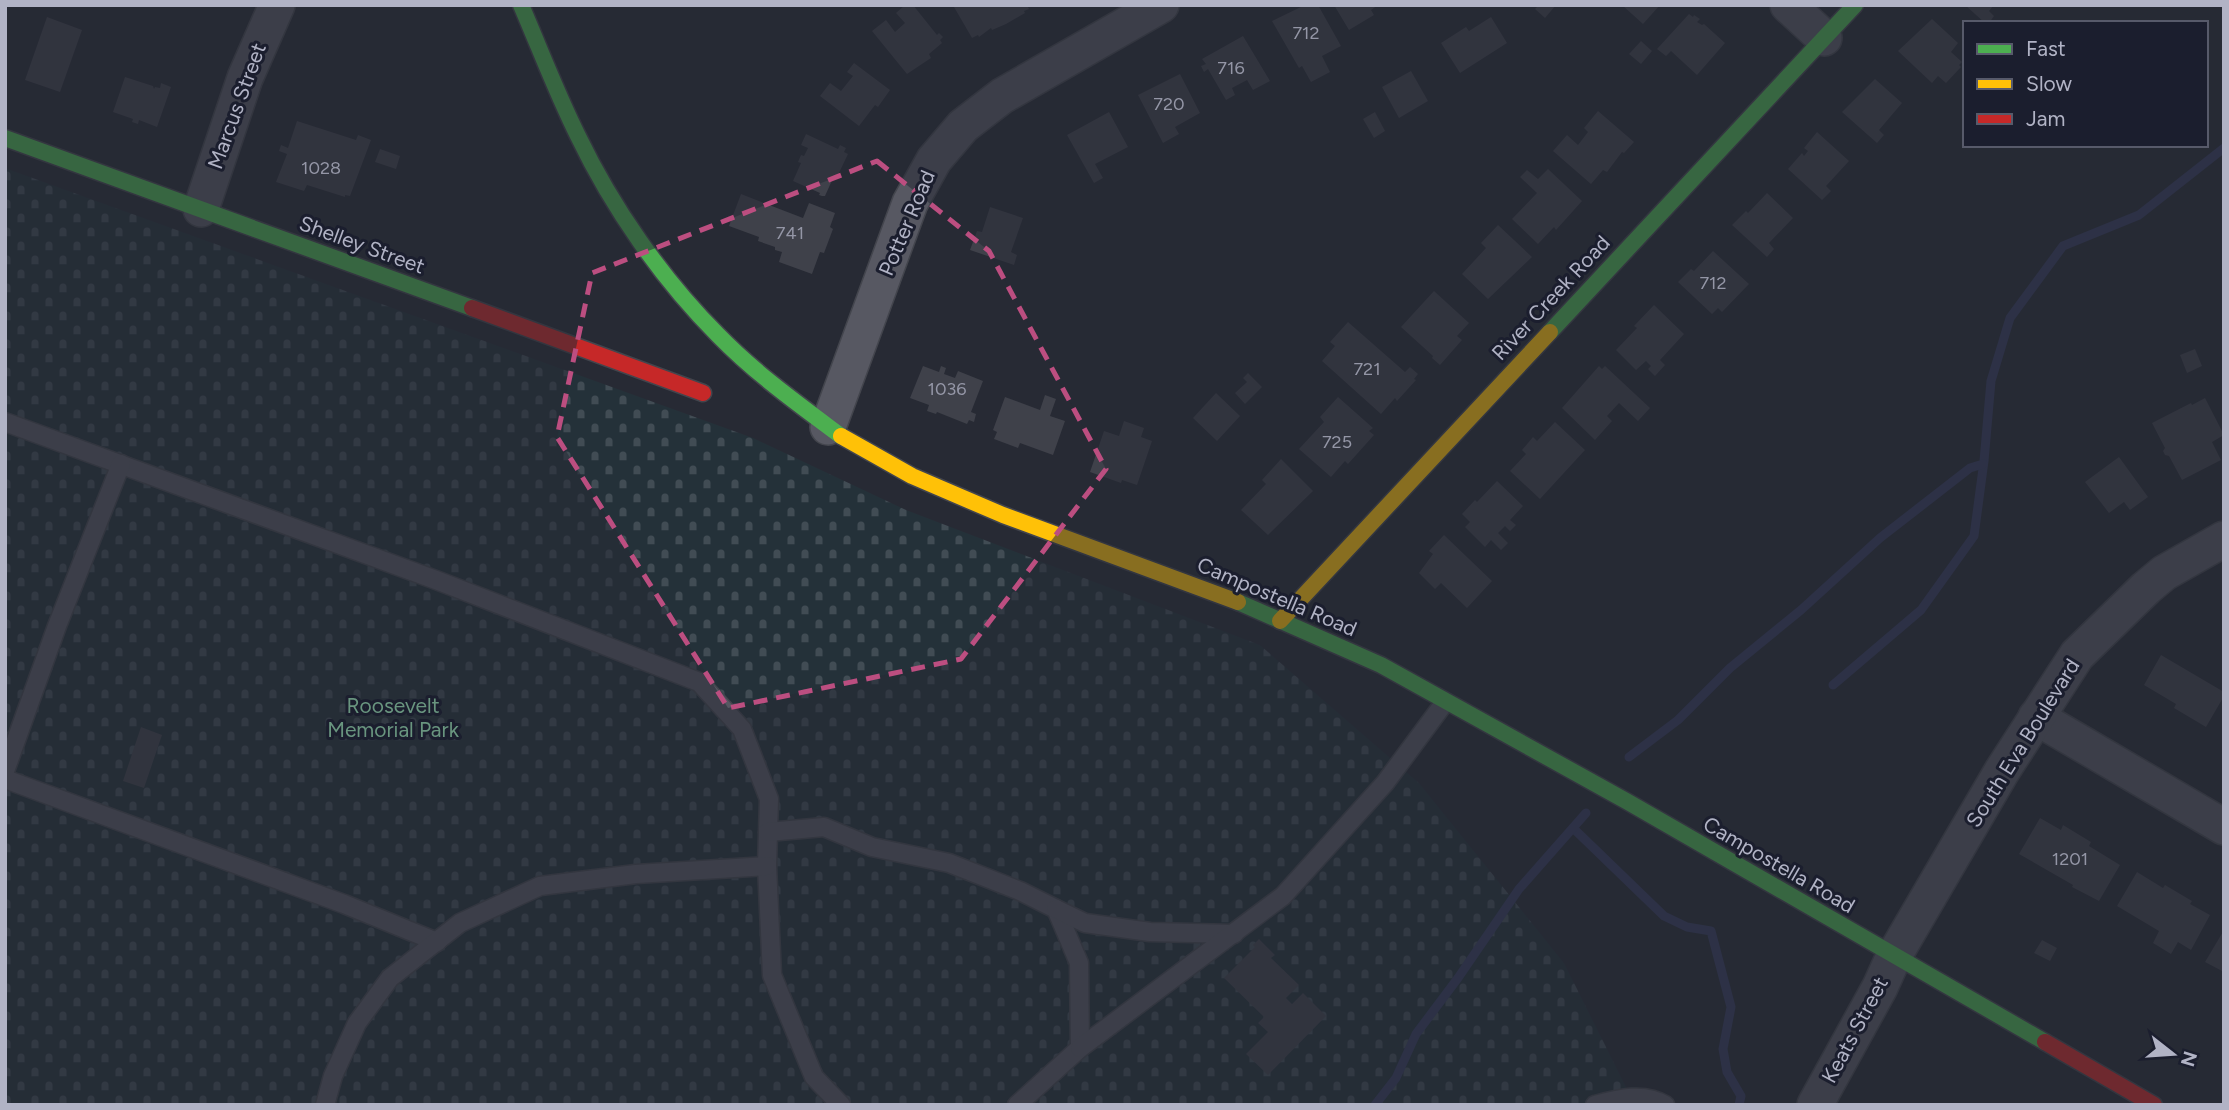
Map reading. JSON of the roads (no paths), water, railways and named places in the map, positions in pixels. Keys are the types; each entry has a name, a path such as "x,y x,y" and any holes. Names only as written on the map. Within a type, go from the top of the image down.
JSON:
{"main road":[{"name":"Campostella Road","path":"522,5 577,135 598,176 636,235 666,275 717,334 766,379 845,439 912,477 1003,514 1177,578 1335,643 1381,665 1628,802 2154,1105"},
{"name":"River Creek Road","path":"1280,621 1854,5"},
{"name":"Shelley Street","path":"5,138 703,393"}],"street":[{"name":"Marcus Street","path":"201,209 245,78 276,5"},
{"name":"Potter Road","path":"828,427 910,203 934,160 963,126 1002,96 1161,5"},
{"path":"1788,5 1824,38"},
{"name":"South Eva Boulevard","path":"1894,956 2036,717 2077,655 2115,615 2164,573 2224,539"},
{"path":"2036,717 2224,827"},
{"name":"Keats Street","path":"1815,1105 1880,987 1894,956"}],"lane":[{"path":"5,422 436,580 699,682 742,729 769,799 767,866 772,975 814,1077 841,1105"},
{"path":"5,771 57,626 121,464"},
{"path":"1017,1105 1080,1048 1283,896 1385,783 1445,702"},
{"path":"5,779 331,899 437,942"},
{"path":"768,832 824,827 872,847 949,863 1020,891 1086,923 1137,930 1234,934"},
{"path":"325,1105 333,1076 357,1023 390,978 460,923 540,886 636,874 767,866"},
{"path":"1056,909 1079,962 1080,1048"},
{"path":"1595,1105 1628,1096 1665,1105"}],"waterway":[{"path":"1833,685 1921,610 1974,536 1991,381 2010,318 2063,246 2139,215 2224,148"},
{"path":"1629,757 1678,720 1730,668 1801,610 1880,538 1970,468 1983,464"},
{"path":"1375,1105 1396,1078 1416,1034 1519,889 1586,813"},
{"path":"1573,828 1664,916 1687,927 1711,931 1731,1007 1723,1049 1727,1072 1741,1096 1739,1105"}],"park label":[{"name":"Roosevelt Memorial Park","path":"393,718"}]}
